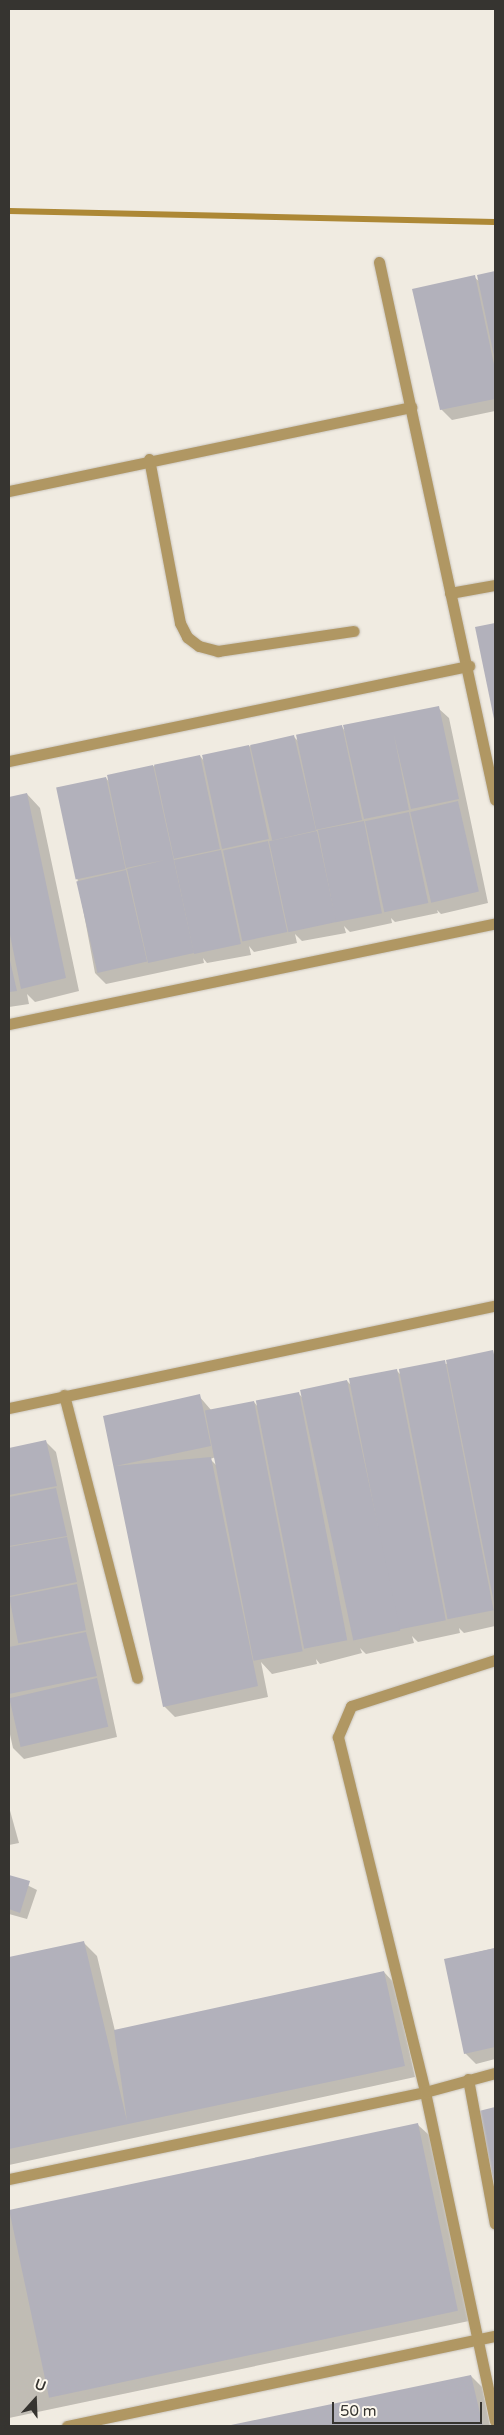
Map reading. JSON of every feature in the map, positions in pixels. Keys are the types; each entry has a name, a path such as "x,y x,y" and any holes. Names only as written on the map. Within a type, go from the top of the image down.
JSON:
{"lane":[{"path":"379,262 450,593 469,666 495,800"},
{"path":"9,491 148,459 411,407"},
{"path":"148,459 180,623 187,637 198,646 218,651 354,631"},
{"path":"450,593 495,584"},
{"path":"9,761 469,666"},
{"path":"9,1024 495,923"},
{"path":"9,1408 495,1306"},
{"path":"64,1395 137,1678"},
{"path":"495,1660 351,1706 338,1737 426,2092 476,2340 495,2421"},
{"path":"9,2179 426,2092 495,2073"},
{"path":"468,2079 495,2224"},
{"path":"67,2426 495,2336"}],"building":[{"path":"495,271 495,356 494,356 477,275"},
{"path":"475,275 495,369 495,399 440,410 412,289"},
{"path":"495,623 495,719 494,719 475,627"},
{"path":"439,706 459,799 411,809 394,735 409,810 364,819 343,725"},
{"path":"342,725 362,820 316,830 296,735"},
{"path":"294,735 316,830 272,841 250,745"},
{"path":"249,745 269,839 222,849 202,755"},
{"path":"200,755 220,849 174,859 154,765"},
{"path":"153,765 194,953 148,963 127,869 165,860 126,868 107,775"},
{"path":"106,777 126,869 76,880 56,788"},
{"path":"27,793 66,978 21,989 9,930 9,797"},
{"path":"458,801 479,892 431,903 410,812"},
{"path":"409,812 428,903 384,912 365,821"},
{"path":"364,821 382,913 336,922 318,830"},
{"path":"317,831 336,922 288,932 269,841"},
{"path":"268,841 287,932 242,942 223,851"},
{"path":"221,850 241,944 194,954 174,860"},
{"path":"126,870 147,962 97,973 76,881"},
{"path":"9,956 17,991 9,992"},
{"path":"493,1350 495,1359 494,1603 446,1360"},
{"path":"445,1360 494,1610 448,1619 399,1369"},
{"path":"397,1369 446,1620 398,1630 349,1378"},
{"path":"347,1380 400,1630 353,1640 300,1390"},
{"path":"299,1392 347,1640 304,1649 256,1400"},
{"path":"200,1394 211,1446 115,1466 211,1457 258,1686 163,1707 103,1416"},
{"path":"254,1401 303,1651 254,1661 205,1411"},
{"path":"46,1440 57,1486 9,1495 9,1448"},
{"path":"56,1488 67,1536 9,1546 9,1497"},
{"path":"67,1537 77,1582 9,1596 9,1547"},
{"path":"77,1584 86,1630 18,1643 9,1597"},
{"path":"86,1632 97,1676 9,1694 9,1647"},
{"path":"97,1678 108,1727 21,1747 9,1698"},
{"path":"9,1875 30,1881 20,1913 9,1909"},
{"path":"84,1941 127,2121 114,2030 384,1971 405,2066 9,2149 9,1957"},
{"path":"495,1948 495,2047 464,2054 444,1959"},
{"path":"495,2107 495,2184 494,2184 479,2111"},
{"path":"418,2123 458,2311 49,2398 9,2210"},
{"path":"471,2375 483,2426 231,2425"}],"waterway":[{"path":"9,211 495,222"}]}
